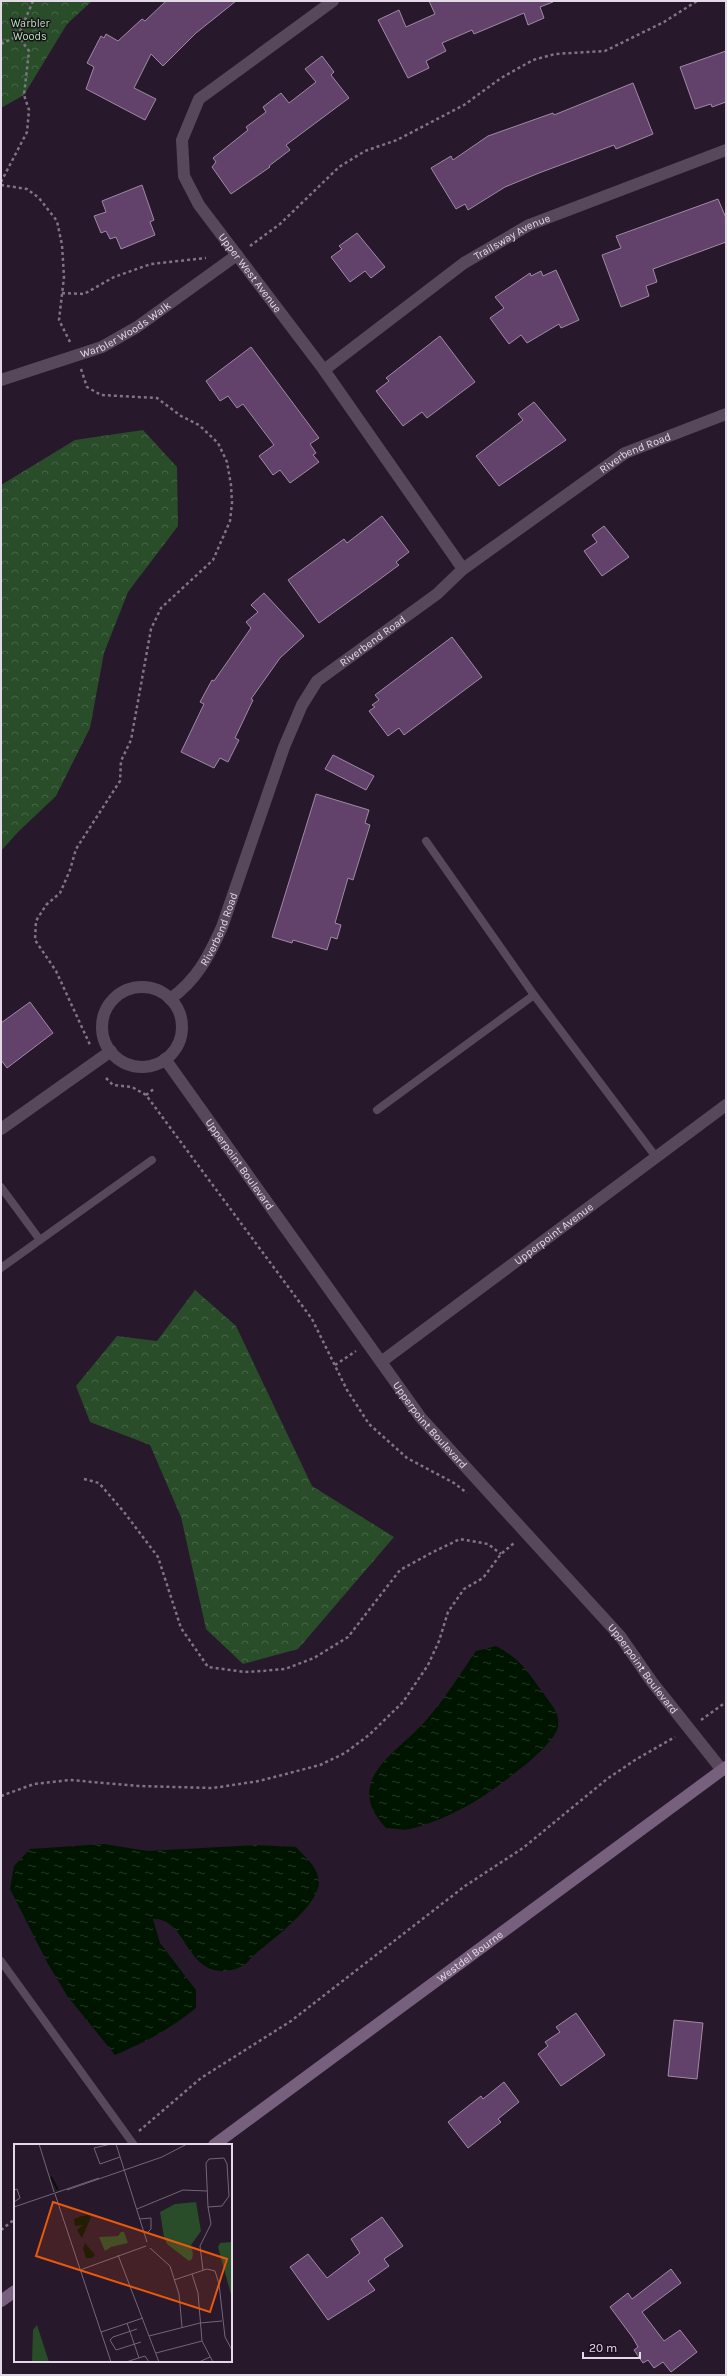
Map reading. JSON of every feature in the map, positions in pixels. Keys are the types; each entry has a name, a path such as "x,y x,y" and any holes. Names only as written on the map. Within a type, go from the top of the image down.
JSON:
{"main road":[{"name":"Westdel Bourne","path":"215,2144 724,1768"},
{"path":"1,2301 14,2292"}],"street":[{"name":"Upper West Avenue","path":"333,1 199,99 182,140 184,176 199,205 324,370 463,569"},
{"name":"Trailsway Avenue","path":"324,370 464,263 529,225 726,150"},
{"name":"Warbler Woods Walk","path":"1,380 102,347 137,327 237,255"},
{"name":"Riverbend Road","path":"170,999 192,982 204,966 213,948 222,927 284,746 302,705 318,681 437,594 463,569 625,453 726,414"},
{"path":"145,987 156,989 170,999 178,1010 182,1031 179,1042 165,1059 155,1064 134,1066 123,1062 111,1051 103,1036 102,1025 104,1014 113,999 128,989 145,987"},
{"path":"1,1129 111,1051"},
{"name":"Upperpoint Boulevard","path":"165,1059 421,1418 620,1636 652,1682 689,1729 724,1768"},
{"name":"Upperpoint Avenue","path":"381,1362 726,1104"}],"lane":[{"path":"426,841 534,995 656,1157"},
{"path":"377,1110 534,995"},
{"path":"1,1268 152,1160"},
{"path":"1,1187 40,1240"},
{"path":"1,1962 132,2142"}],"path":[{"path":"1,44 18,36 33,1"},
{"path":"62,293 84,294 114,277 151,264 237,255 280,224 339,167 365,151 397,140 464,105 501,78 533,60 555,54 605,51 664,22 697,1"},
{"path":"18,36 29,51 24,95 29,110 27,132 1,184 27,189 39,198 57,221 62,245 64,277 59,320 76,356 87,387 101,395 158,398 181,416 199,425 218,443 226,462 231,486 232,504 230,521 213,560 162,608 151,629 131,740 121,761 120,781 76,849 70,870 60,892 46,905 36,921 35,940 56,971 97,1060"},
{"path":"146,1095 155,1088"},
{"path":"334,1365 358,1349"},
{"path":"84,1479 99,1483 124,1512 158,1557 181,1628 208,1667 245,1672 262,1671 285,1669 314,1658 348,1637 400,1570 460,1539 488,1544 502,1554"},
{"path":"1,1796 34,1784 70,1780 138,1786 213,1788 259,1781 320,1765 345,1753 369,1735 402,1702 428,1665 439,1641 448,1612 464,1589 483,1578 502,1554 526,1532"},
{"path":"132,2142 201,2078 291,2021 465,1886 523,1848 607,1779 635,1760 689,1729 726,1702"},
{"path":"1,2230 14,2220"}],"green space":[{"name":"Warbler Woods","path":"1,1 92,1 67,24 24,95 1,108"},
{"path":"143,430 177,467 178,526 128,592 104,653 90,728 56,796 18,832 1,851 1,485 75,440"},
{"path":"195,1290 236,1326 312,1486 394,1537 298,1649 243,1664 206,1629 181,1517 150,1445 90,1422 76,1386 117,1336 157,1341"}],"water":[{"path":"496,1646 518,1661 552,1705 558,1717 558,1726 554,1735 546,1746 520,1769 491,1791 469,1805 440,1819 418,1827 404,1830 386,1828 373,1811 369,1795 372,1781 379,1767 435,1710 476,1651"},
{"path":"104,1844 148,1851 256,1845 296,1847 314,1867 319,1882 317,1891 303,1912 245,1964 232,1970 222,1971 210,1968 200,1962 180,1935 172,1927 164,1921 153,1919 160,1943 196,1990 196,2008 157,2034 115,2055 68,1997 48,1964 10,1889 14,1866 30,1849"}],"building":[{"path":"166,1 236,1 196,33 163,66 151,54 134,88 156,99 145,120 86,89 94,67 87,63 101,36 104,38 106,34 118,41 142,19 145,21"},
{"path":"429,1 553,2 540,7 544,18 528,25 524,13 474,34 472,30 442,43 446,51 426,61 429,68 408,78 378,20 399,10 406,27 435,14"},
{"path":"726,51 726,102 712,107 711,104 695,109 680,67"},
{"path":"322,56 334,72 331,75 349,98 286,145 290,150 269,166 270,167 231,194 212,167 216,162 213,158 248,130 246,127 266,112 263,107 281,93 289,103 316,82 305,69"},
{"path":"633,83 653,134 616,149 614,145 539,173 505,187 468,210 465,204 456,209 431,168 451,156 453,160 488,136 553,113 554,115"},
{"path":"142,185 154,220 150,222 155,235 121,249 116,237 110,239 106,231 101,233 94,216 106,212 102,201"},
{"path":"718,199 726,218 726,242 653,269 657,282 646,286 649,296 621,307 602,255 621,248 616,236"},
{"path":"357,233 385,267 371,278 365,271 350,282 331,257 342,249 339,246"},
{"path":"556,270 579,320 561,328 559,324 527,343 521,335 509,344 490,318 504,308 495,297 530,273 531,276 541,271 543,276"},
{"path":"440,336 475,382 427,418 422,412 403,426 376,391 389,381 386,378"},
{"path":"251,347 319,438 310,444 316,453 313,455 319,462 290,483 280,470 273,475 259,456 274,445 243,404 237,408 228,396 220,401 206,381"},
{"path":"534,402 566,440 499,486 476,456 523,420 518,414"},
{"path":"382,516 409,552 396,562 399,565 319,623 288,580 344,539 347,543"},
{"path":"604,526 629,557 602,576 584,551 597,542 592,535"},
{"path":"264,593 304,636 280,658 251,699 253,700 235,738 239,740 228,762 220,758 214,768 181,752 204,704 200,702 212,680 214,681 251,628 246,622 258,612 251,605"},
{"path":"452,637 482,677 404,735 399,728 388,736 369,711 375,707 372,705 379,700 375,695"},
{"path":"333,755 374,776 366,790 325,769"},
{"path":"316,794 369,810 365,823 370,825 353,880 348,878 335,923 341,925 337,939 331,937 327,950 293,940 292,943 272,937"},
{"path":"30,1002 53,1033 7,1068 1,1060 1,1023"},
{"path":"576,2013 605,2055 561,2086 538,2054 548,2046 545,2042 560,2032 556,2027"},
{"path":"674,2020 703,2023 697,2079 668,2076"},
{"path":"504,2082 519,2102 498,2119 501,2122 468,2148 448,2122 481,2096 483,2099"},
{"path":"382,2217 403,2246 384,2259 389,2266 368,2281 375,2290 328,2320 290,2267 308,2254 327,2278 360,2253 351,2239"},
{"path":"671,2269 681,2283 642,2312 664,2341 680,2330 697,2352 671,2372 663,2362 654,2368 648,2360 643,2363 634,2350 638,2347 633,2338 610,2307 628,2293 632,2299"}]}
